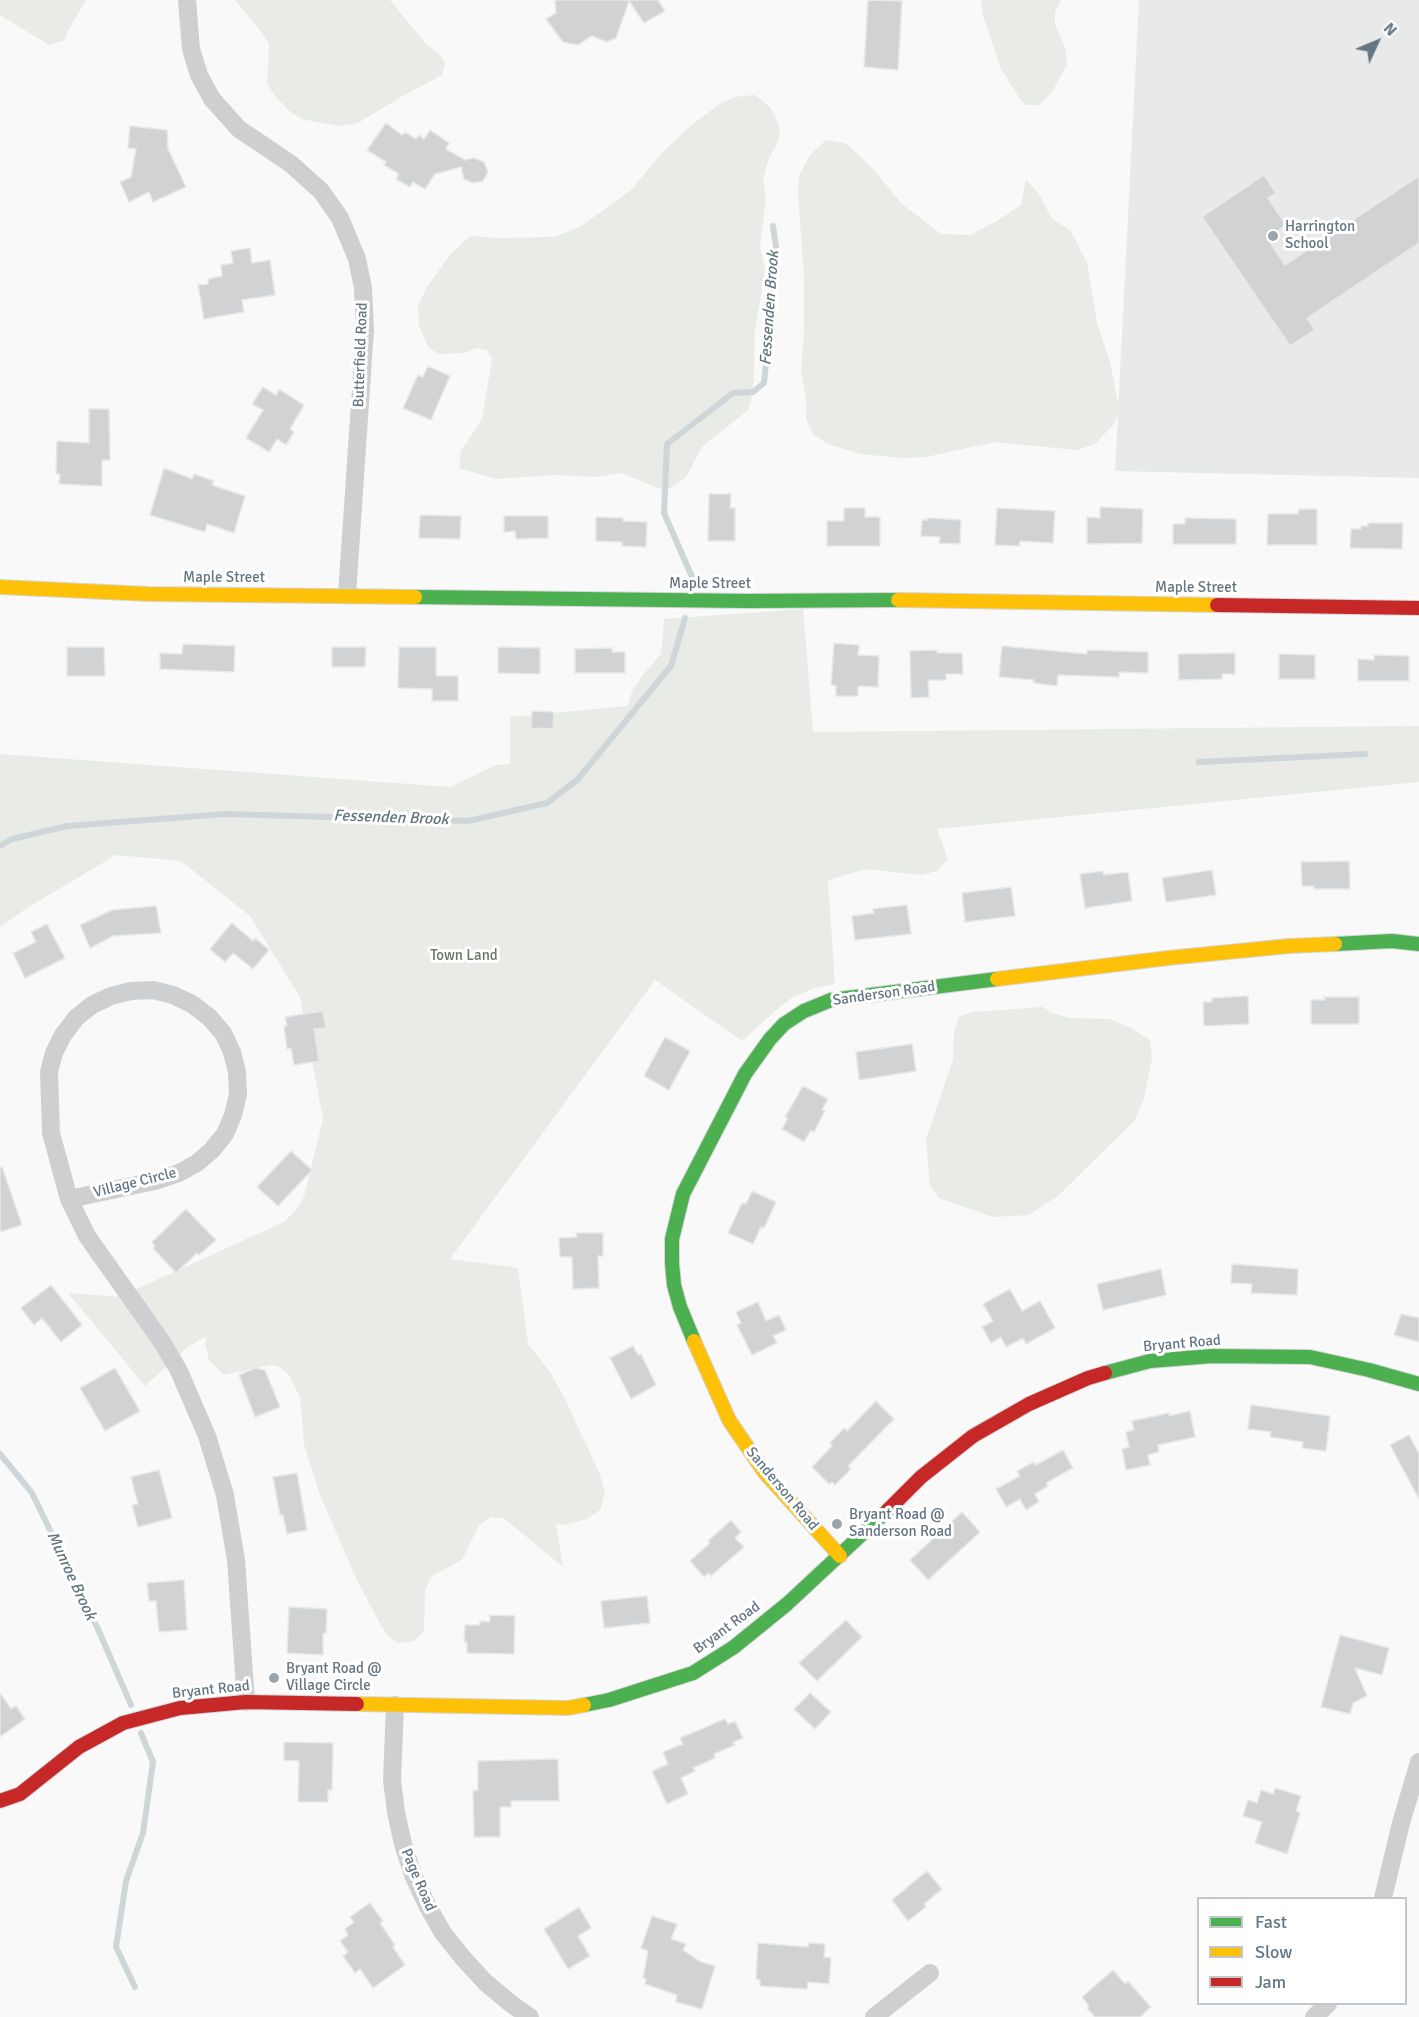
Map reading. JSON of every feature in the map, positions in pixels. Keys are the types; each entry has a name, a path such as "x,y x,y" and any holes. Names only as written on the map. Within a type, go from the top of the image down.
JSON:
{"street":[{"name":"Butterfield Road","path":"188,0 191,49 199,75 212,99 239,129 291,164 321,191 340,218 357,259 363,288 365,329 347,596"},
{"name":"Maple Street","path":"0,587 148,594 748,601 872,600 1419,608"},
{"name":"Sanderson Road","path":"840,1556 765,1473 735,1429 715,1391 680,1307 674,1285 672,1239 683,1194 745,1074 770,1039 784,1024 804,1011 831,1000 1168,958 1289,946 1392,941 1419,944"},
{"name":"Village Circle","path":"69,1199 155,1181 179,1173 197,1163 225,1134 234,1114 238,1094 237,1072 232,1052 223,1033 209,1017 192,1004 173,995 153,990 131,991 111,996 92,1005 75,1018 63,1035 52,1062 49,1092 51,1133 69,1199 87,1236 162,1342 179,1371 207,1436 225,1495 236,1560 246,1702"},
{"name":"Bryant Road","path":"0,1801 20,1794 80,1747 123,1723 180,1708 246,1702 568,1708 609,1700 693,1673 734,1647 840,1556 921,1477 973,1436 1029,1404 1088,1378 1150,1361 1212,1356 1262,1356 1310,1357 1419,1384"},
{"name":"Page Road","path":"394,1704 393,1791 403,1844 413,1875 443,1932 463,1958 493,1989 530,2017"},
{"path":"1383,1897 1401,1823 1419,1762"},
{"path":"874,2017 930,1973"},
{"path":"1314,2017 1327,2005"}],"shaded area":[{"name":"Harrington School","path":"1139,0 1419,0 1419,478 1115,471"}],"green space":[{"path":"0,0 86,0 65,40 49,45 0,15"},
{"path":"235,0 390,0 426,44 440,55 445,63 442,75 358,123 339,126 301,119 288,110 267,84 269,44"},
{"path":"981,0 1061,0 1055,12 1055,24 1065,47 1067,65 1052,92 1039,105 1026,105 1001,69 983,16"},
{"path":"755,95 771,108 780,128 778,141 768,161 763,179 766,198 760,246 765,270 755,331 753,392 748,410 702,447 686,477 671,488 661,489 621,473 597,477 554,475 496,479 459,468 461,451 482,419 492,359 487,350 477,348 464,353 438,354 428,347 419,326 418,305 427,287 450,255 470,236 554,237 580,227 631,190 661,154 688,128 718,105 734,97"},
{"path":"826,140 847,144 874,170 902,204 941,234 970,235 995,222 1021,205 1026,180 1039,194 1052,219 1071,231 1087,263 1097,323 1110,362 1119,409 1114,424 1095,444 1077,450 995,442 926,457 901,458 861,454 828,444 813,434 806,419 806,398 801,372 804,277 798,195 799,176 810,155"},
{"name":"Town Land","path":"803,609 813,732 1419,726 1419,782 937,829 948,859 937,871 921,875 865,869 828,880 835,984 814,988 793,997 742,1041 655,980 450,1259 518,1268 528,1344 550,1372 565,1399 599,1472 605,1492 600,1510 587,1519 563,1525 556,1524 563,1567 505,1519 491,1517 479,1525 462,1560 432,1576 425,1590 424,1631 414,1641 397,1643 387,1635 357,1580 320,1495 304,1444 300,1397 289,1375 280,1367 271,1365 224,1375 209,1360 205,1342 207,1336 189,1346 145,1386 68,1293 119,1297 284,1222 295,1211 304,1197 323,1119 300,997 250,916 181,861 116,855 27,908 0,927 0,754 450,787 496,765 510,764 510,717 628,706 632,691 661,654 664,619"},
{"path":"1043,1007 1052,1013 1069,1018 1110,1019 1150,1040 1152,1058 1144,1098 1135,1120 1059,1195 1029,1215 993,1217 939,1198 930,1186 926,1139 953,1060 954,1031 959,1017 972,1012"}],"building":[{"path":"555,0 658,0 665,11 644,23 629,1 616,38 607,42 592,36 578,45 563,42 546,19 556,13"},
{"path":"868,0 902,1 898,70 864,67"},
{"path":"386,123 402,135 405,132 416,139 419,135 424,139 430,130 449,143 446,149 465,160 474,158 484,162 488,172 483,181 473,183 464,179 461,167 435,174 425,189 413,182 410,187 396,179 399,174 384,165 386,162 367,150"},
{"path":"130,126 167,130 168,149 186,187 153,202 149,192 129,202 120,182 131,177 136,149 128,148"},
{"path":"1264,175 1276,193 1268,198 1286,225 1267,238 1285,265 1419,176 1419,243 1307,318 1315,330 1290,346 1202,217"},
{"path":"250,248 252,263 270,260 275,295 242,300 244,312 204,319 198,285 208,284 208,279 222,276 221,265 233,263 231,251"},
{"path":"428,366 450,376 431,420 403,408 418,375 423,377"},
{"path":"263,387 276,395 279,389 304,405 290,429 294,432 286,445 277,439 269,452 246,438 263,410 252,404"},
{"path":"89,409 109,409 110,460 102,460 102,486 59,484 60,474 56,474 57,441 89,443"},
{"path":"164,468 192,479 194,474 214,481 212,485 245,496 234,533 207,524 205,532 150,515"},
{"path":"709,494 731,494 730,508 735,508 735,541 708,541"},
{"path":"1100,507 1143,509 1142,543 1087,544 1087,517 1100,518"},
{"path":"844,508 865,508 865,517 880,517 880,546 827,546 827,521 844,521"},
{"path":"997,508 1055,511 1053,543 1020,541 1019,546 995,545"},
{"path":"1299,509 1317,509 1317,545 1267,545 1268,514 1298,514"},
{"path":"420,515 461,516 460,539 419,538"},
{"path":"504,516 548,516 548,538 516,539 515,531 504,532"},
{"path":"596,517 647,522 646,547 622,546 622,542 596,541"},
{"path":"928,518 961,520 960,544 939,543 940,537 921,536 922,520 928,520"},
{"path":"1185,518 1236,519 1236,544 1173,544 1173,524 1185,524"},
{"path":"1368,523 1403,523 1402,549 1350,548 1351,529 1361,529 1361,526 1368,526"},
{"path":"834,643 859,645 858,655 879,656 878,687 858,686 858,696 836,696 836,686 831,685"},
{"path":"183,644 235,646 234,672 160,669 160,653 182,654"},
{"path":"1002,646 1087,654 1087,650 1148,652 1148,673 1119,672 1119,677 1058,675 1057,686 1034,683 1034,680 999,677"},
{"path":"67,647 104,647 105,676 67,676"},
{"path":"332,647 366,647 365,667 332,667"},
{"path":"399,647 436,647 436,676 458,676 458,701 432,701 432,689 398,688"},
{"path":"498,647 540,648 540,674 498,673"},
{"path":"612,648 612,652 625,652 625,673 575,673 575,649"},
{"path":"937,650 937,653 962,653 963,674 946,674 946,680 928,680 929,697 911,698 910,651"},
{"path":"1235,653 1235,674 1222,674 1222,679 1179,680 1178,654"},
{"path":"1279,654 1315,655 1315,679 1279,679"},
{"path":"1374,655 1409,656 1409,681 1358,681 1358,659 1374,660"},
{"path":"532,711 554,712 553,729 531,728"},
{"path":"1349,861 1350,889 1314,889 1313,886 1302,886 1301,862"},
{"path":"1212,870 1216,895 1166,902 1162,878"},
{"path":"1103,871 1104,875 1128,872 1132,901 1085,908 1080,874"},
{"path":"1011,887 1015,916 965,922 962,893"},
{"path":"907,905 911,934 855,940 852,916 874,913 873,909"},
{"path":"156,906 161,933 113,936 90,948 80,925 112,910"},
{"path":"232,923 253,941 255,938 269,950 253,969 233,953 225,962 210,949"},
{"path":"47,924 65,958 25,978 13,953 36,942 31,932"},
{"path":"1248,996 1249,1024 1204,1026 1203,1002 1212,1002 1212,998"},
{"path":"1324,997 1359,997 1359,1024 1311,1024 1311,1000 1325,1000"},
{"path":"323,1011 326,1028 314,1029 319,1061 294,1065 291,1048 287,1049 285,1017"},
{"path":"665,1037 690,1051 669,1090 644,1076"},
{"path":"912,1044 916,1071 859,1080 856,1052"},
{"path":"803,1086 828,1099 822,1110 825,1111 814,1132 811,1130 804,1142 782,1129 788,1118 785,1117"},
{"path":"291,1151 312,1170 278,1206 257,1187"},
{"path":"2,1167 22,1225 0,1232 0,1168"},
{"path":"752,1191 776,1202 764,1228 761,1227 753,1244 728,1233 742,1203 746,1204"},
{"path":"186,1209 216,1240 199,1255 197,1253 176,1273 153,1248 155,1246 152,1242"},
{"path":"576,1233 603,1233 603,1256 598,1256 599,1288 573,1289 572,1257 560,1257 559,1238 577,1237"},
{"path":"1232,1264 1298,1269 1297,1295 1251,1293 1252,1284 1231,1283"},
{"path":"1161,1269 1166,1295 1103,1310 1097,1284"},
{"path":"51,1285 82,1325 61,1342 42,1318 34,1325 21,1308"},
{"path":"1010,1289 1022,1311 1040,1301 1055,1328 1026,1344 1023,1338 1006,1347 1001,1337 991,1343 982,1327 993,1321 983,1304"},
{"path":"758,1302 766,1321 779,1315 786,1330 773,1336 777,1343 752,1355 737,1325 741,1323 736,1312"},
{"path":"1401,1314 1419,1318 1419,1342 1394,1335"},
{"path":"633,1346 638,1355 641,1354 656,1385 631,1399 610,1358"},
{"path":"115,1368 140,1411 105,1431 80,1388"},
{"path":"255,1368 265,1370 280,1407 255,1417 239,1375"},
{"path":"876,1401 894,1419 848,1466 851,1469 835,1485 832,1482 829,1484 812,1467 832,1446 830,1443 844,1428 847,1431"},
{"path":"1251,1405 1330,1416 1326,1451 1302,1448 1303,1442 1270,1437 1271,1432 1248,1429"},
{"path":"1190,1411 1195,1437 1158,1445 1159,1452 1148,1455 1150,1465 1126,1470 1122,1449 1129,1447 1126,1432 1134,1430 1132,1421"},
{"path":"1409,1435 1419,1454 1419,1499 1390,1445"},
{"path":"1063,1450 1073,1468 1046,1483 1048,1486 1035,1494 1039,1502 1026,1510 1020,1499 1006,1507 996,1489 1020,1476 1017,1471 1034,1462 1036,1465"},
{"path":"159,1470 172,1518 138,1527 132,1505 138,1504 131,1477"},
{"path":"297,1473 307,1530 287,1534 283,1515 280,1515 273,1477"},
{"path":"962,1512 980,1532 928,1580 910,1560"},
{"path":"731,1520 741,1532 735,1538 744,1547 711,1576 709,1573 704,1577 690,1561"},
{"path":"184,1580 187,1630 159,1632 156,1601 149,1601 147,1583"},
{"path":"647,1596 650,1623 604,1628 601,1601"},
{"path":"289,1607 327,1609 326,1633 323,1633 323,1655 287,1653"},
{"path":"490,1615 515,1616 514,1654 467,1653 467,1642 464,1642 465,1625 480,1625 480,1621 490,1622"},
{"path":"846,1620 862,1637 817,1681 799,1663"},
{"path":"1340,1635 1389,1648 1382,1675 1355,1668 1367,1696 1353,1703 1350,1714 1321,1707"},
{"path":"0,1693 11,1709 16,1706 25,1719 0,1737"},
{"path":"810,1693 831,1712 815,1729 794,1709"},
{"path":"725,1719 728,1724 735,1721 743,1738 733,1742 735,1745 714,1754 715,1758 693,1768 695,1771 681,1778 688,1794 667,1804 652,1771 668,1764 663,1752 683,1744 680,1738"},
{"path":"284,1742 333,1743 332,1790 328,1790 328,1802 298,1802 299,1761 284,1760"},
{"path":"558,1759 559,1801 511,1801 511,1807 500,1807 500,1837 474,1837 473,1791 478,1790 478,1761"},
{"path":"1275,1788 1301,1796 1296,1811 1300,1813 1287,1854 1255,1843 1262,1822 1243,1816 1248,1800 1257,1803 1261,1790 1273,1794"},
{"path":"927,1871 942,1889 924,1904 926,1907 908,1921 892,1900"},
{"path":"370,1903 383,1921 380,1923 405,1965 373,1988 360,1969 355,1973 343,1956 348,1952 340,1941 348,1935 345,1929 354,1922 350,1917"},
{"path":"579,1907 591,1928 578,1936 590,1956 568,1969 544,1929"},
{"path":"652,1916 677,1924 671,1939 686,1944 683,1950 699,1961 715,1966 702,2009 676,2002 677,1995 645,1984 646,1979 643,1978 648,1951 641,1948"},
{"path":"758,1943 808,1947 809,1943 825,1944 824,1957 831,1958 829,1984 808,1982 807,1989 760,1986 760,1980 756,1979"},
{"path":"1113,1970 1125,1984 1128,1981 1151,2007 1140,2017 1095,2017 1087,2008 1089,2006 1082,1997"}],"waterway":[{"name":"Fessenden Brook","path":"693,579 664,513 667,444 733,393 753,392 764,383 777,254 773,226"},
{"name":"Fessenden Brook","path":"0,846 12,839 67,826 225,814 468,821 547,803 577,780 671,666 685,618"},
{"path":"1199,762 1365,754"},
{"name":"Munroe Brook","path":"0,1454 32,1493 98,1629 131,1705"},
{"name":"Munroe Brook","path":"135,1987 116,1947 126,1881 143,1833 153,1762 141,1733"}],"traffic: fast":[{"path":"415,597 748,601 898,600"},
{"path":"1335,944 1392,941 1419,944"},
{"path":"694,1341 680,1307 674,1285 672,1263 672,1239 683,1194 745,1074 770,1039 784,1024 804,1011 831,1000 997,979"},
{"path":"1105,1373 1150,1361 1212,1356 1310,1357 1419,1384"},
{"path":"584,1705 609,1700 693,1673 734,1647 787,1604 888,1510"}],"traffic: slow":[{"path":"0,587 148,594 415,597"},
{"path":"898,600 1217,605"},
{"path":"997,979 1168,958 1289,946 1335,944"},
{"path":"694,1341 729,1420 765,1473 840,1556"},
{"path":"357,1704 568,1708 584,1705"}],"traffic: jam":[{"path":"1217,605 1419,608"},
{"path":"888,1510 921,1477 973,1436 1029,1404 1105,1373"},
{"path":"0,1801 20,1794 79,1747 123,1723 180,1708 246,1702 357,1704"}],"place":[{"name":"Harrington School","path":"1273,236"},
{"name":"Bryant Road @ Sanderson Road","path":"837,1524"},
{"name":"Bryant Road @ Village Circle","path":"274,1678"}]}
